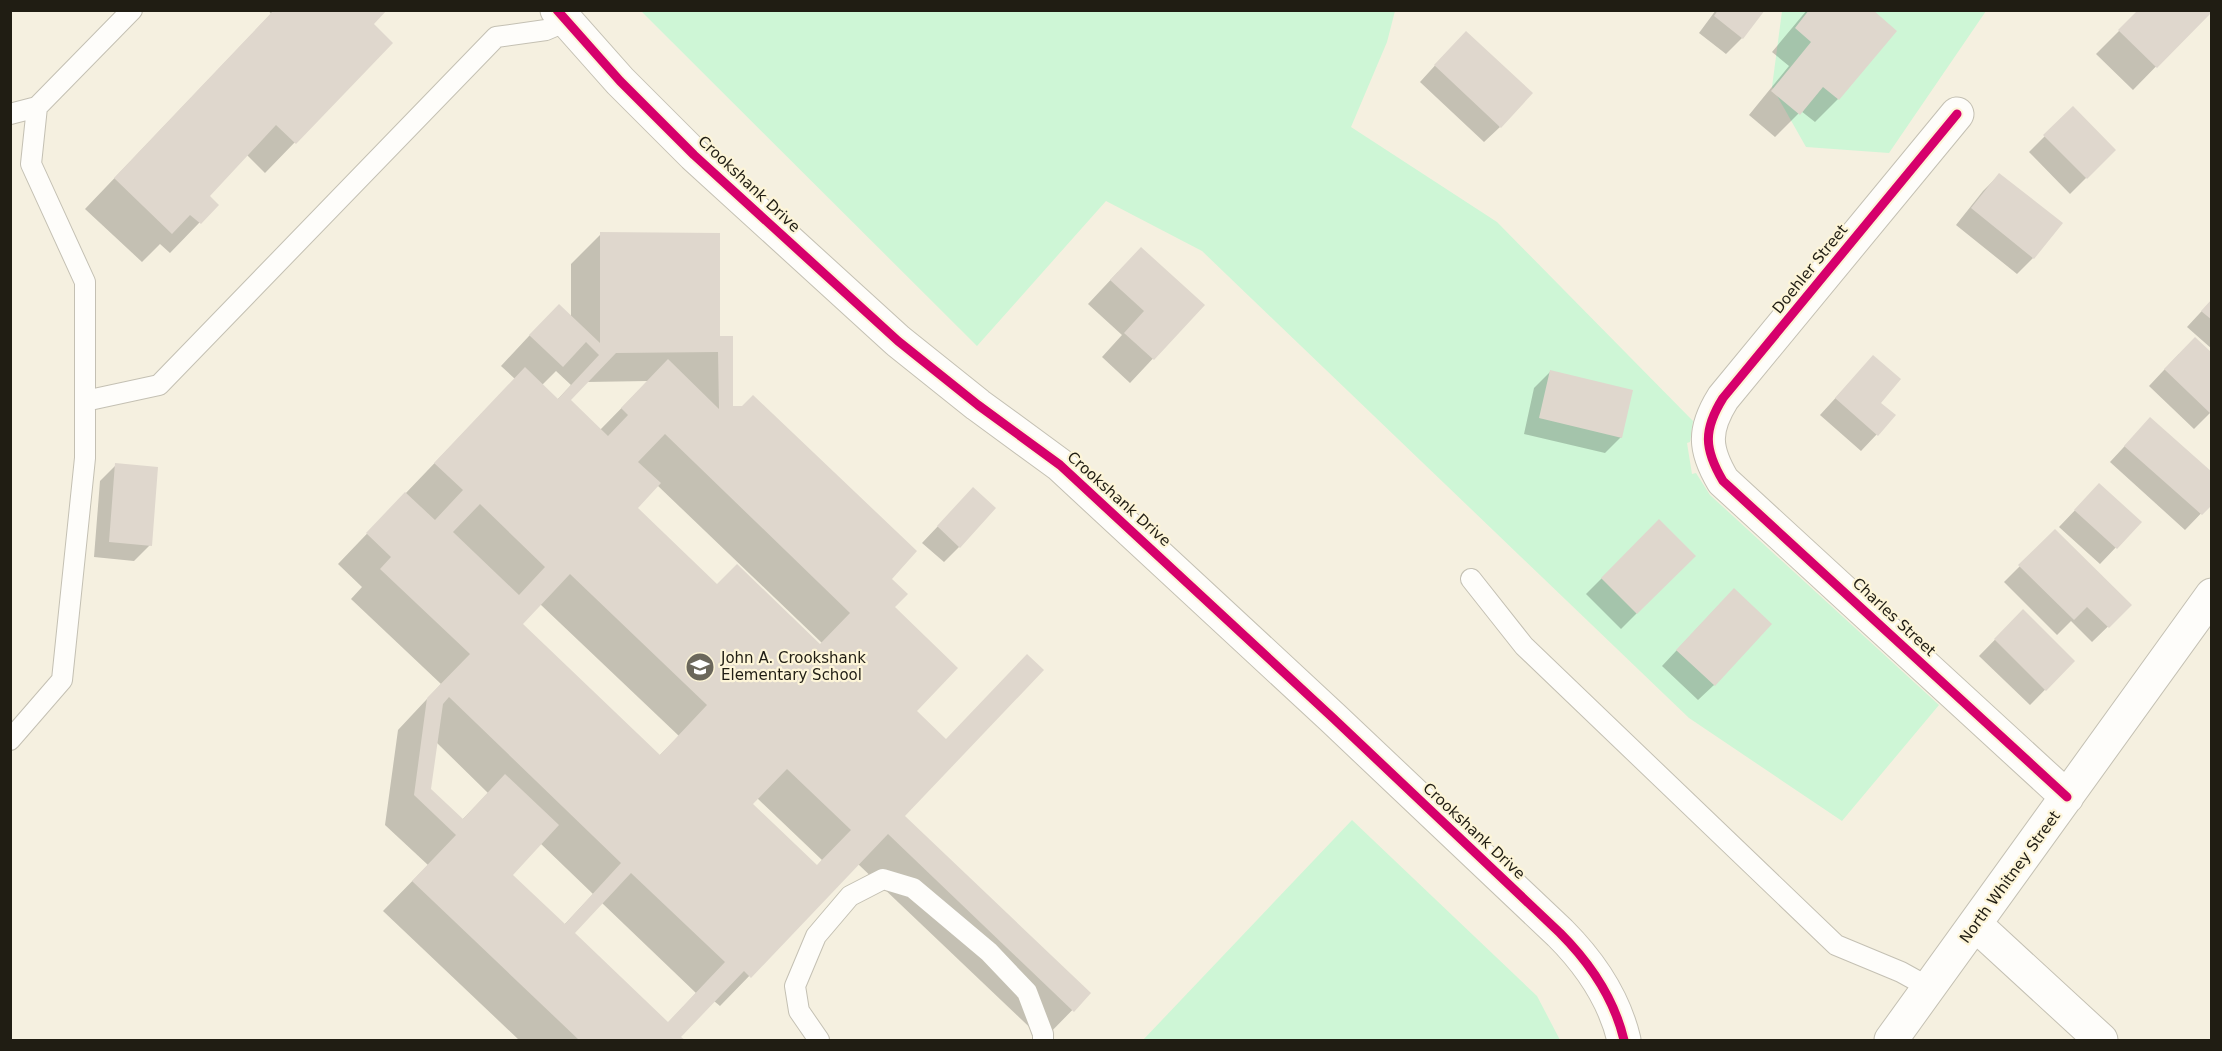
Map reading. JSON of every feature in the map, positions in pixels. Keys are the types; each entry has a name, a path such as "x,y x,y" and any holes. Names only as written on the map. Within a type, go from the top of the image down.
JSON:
{"street":[{"name":"Crookshank Drive","path":"562,16 620,81 694,155 898,341 978,405 1060,465 1333,717 1560,933 1580,953 1596,975 1610,1000 1624,1041"},
{"name":"Doehler Street","path":"1709,453 1708,434 1712,415 1723,398 1957,114"},
{"name":"Charles Street","path":"1709,453 1723,481 2067,797"},
{"name":"North Whitney Street","path":"1891,1041 2211,595"},
{"path":"1976,925 2101,1041"}],"lane":[{"path":"10,114 37,107 132,10"},
{"path":"85,401 159,385 496,37 546,30 562,16"},
{"path":"10,740 62,680 85,458 85,282 31,164 37,107"},
{"path":"1471,579 1524,646 1836,945 1901,972 1930,987"},
{"path":"819,1041 799,1011 795,986 816,936 850,896 883,879 913,888 989,952 1027,992 1043,1034 1043,1041"}],"green space":[{"path":"641,11 1395,11 1387,42 1351,127 1497,222 1693,421 1690,442 1687,443 1692,474 1696,473 1710,495 1939,705 1842,821 1689,718 1202,251 1106,201 977,346"},
{"path":"1782,11 1986,11 1889,153 1806,147 1772,87"},
{"path":"1352,820 1537,996 1560,1040 1143,1040"}],"building":[{"path":"274,10 387,10 374,24 393,43 296,144 276,125 210,196 219,205 201,224 190,215 172,234 114,178"},
{"path":"1718,10 1765,10 1743,39 1714,16"},
{"path":"1809,10 1873,10 1897,31 1839,100 1823,87 1800,115 1771,91 1811,42 1795,28"},
{"path":"2138,10 2212,10 2212,12 2157,68 2118,30"},
{"path":"1466,31 1533,93 1501,128 1434,65"},
{"path":"2073,106 2116,150 2087,179 2043,135"},
{"path":"1999,173 2063,223 2034,259 1971,208"},
{"path":"600,232 720,233 720,336 733,336 733,406 742,406 753,395 917,551 892,579 908,594 895,607 958,668 917,711 946,739 1027,654 1044,670 905,816 1091,993 1074,1012 888,834 751,978 744,971 681,1037 685,1040 579,1040 412,881 456,835 414,795 427,698 470,654 380,569 391,557 366,533 405,492 435,520 463,490 434,463 525,367 558,399 599,355 586,342 563,367 529,335 559,304 600,343","holes":["718,352 719,409 668,359 621,408 628,415 608,436 571,400 616,353","665,434 850,613 820,644 737,564 717,584 638,508 661,483 638,462","480,504 545,567 519,595 453,532","570,574 707,705 660,755 523,624","449,697 621,863 565,924 513,875 559,825 505,774 463,819 431,789 443,704","787,769 851,830 817,865 753,804","631,873 725,962 668,1022 575,933"]},
{"path":"1141,247 1205,305 1154,360 1124,333 1144,311 1110,280"},
{"path":"2212,299 2212,320 2201,311"},
{"path":"2195,337 2212,353 2212,415 2164,369"},
{"path":"1873,355 1901,379 1881,403 1896,415 1878,436 1835,398"},
{"path":"1550,370 1633,390 1622,438 1539,418"},
{"path":"2150,417 2212,472 2212,505 2202,515 2124,446"},
{"path":"115,463 158,467 152,546 109,542"},
{"path":"2099,483 2142,522 2117,549 2074,510"},
{"path":"973,487 996,508 960,548 937,526"},
{"path":"1659,519 1696,556 1637,614 1601,578"},
{"path":"2055,529 2132,605 2109,628 2087,607 2074,620 2018,565"},
{"path":"1734,588 1772,624 1715,686 1676,650"},
{"path":"2023,609 2075,661 2046,691 1994,639"}],"cycle path":[{"path":"557,10 620,81 694,155 898,341 978,405 1060,465 1333,718 1560,933 1582,957 1600,982 1614,1010 1624,1040"},
{"path":"1957,114 1723,398 1716,409 1709,430 1709,449 1723,481 2067,797"}],"place":[{"name":"John A. Crookshank Elementary School","path":"700,667"}]}
